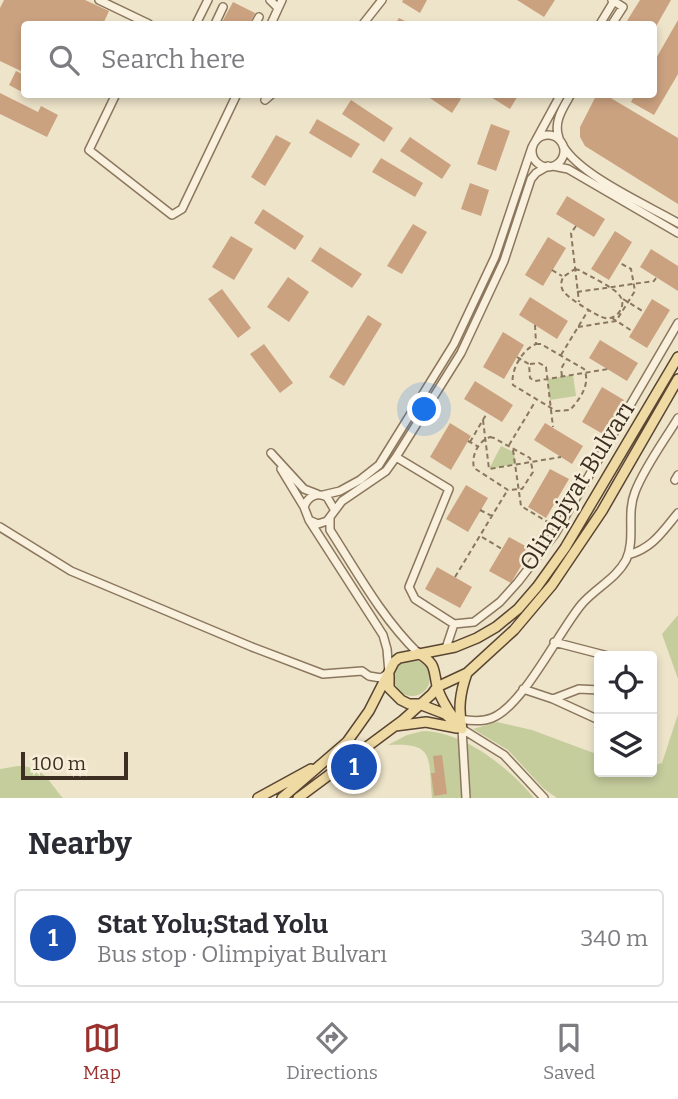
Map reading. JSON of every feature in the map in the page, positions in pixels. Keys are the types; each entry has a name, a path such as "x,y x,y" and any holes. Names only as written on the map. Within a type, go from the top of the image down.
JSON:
{"main road":[{"name":"Olimpiyat Bulvarı","path":"418,653 446,649 477,638 518,609 565,548 678,357"},
{"name":"Olimpiyat Bulvarı","path":"437,687 467,673 514,630 552,585 602,510 678,379"},
{"path":"282,798 347,742 362,724 399,658 418,653 432,664 436,671 437,687 449,711 461,724"},
{"path":"389,673 389,688 394,694 409,704 419,704 445,714 461,724"},
{"path":"461,724 460,692 467,673"},
{"path":"297,798 394,726 437,687"},
{"path":"394,726 437,722 461,724"},
{"path":"258,798 281,783 322,763"}],"street":[{"path":"99,0 143,21"},
{"path":"198,21 208,0"},
{"path":"270,0 278,8"},
{"path":"272,21 282,0"},
{"path":"365,21 382,0"},
{"path":"602,21 612,1 623,6 614,21"},
{"path":"216,21 223,8"},
{"path":"202,12 215,21"},
{"path":"114,98 89,150 172,215 182,209 235,98"},
{"path":"304,507 309,498 340,491 379,465 454,344 495,257 534,144 559,98"},
{"path":"569,98 557,121 557,132 568,155 592,174 678,223"},
{"path":"534,144 549,135 562,144"},
{"path":"534,144 535,160 568,169 678,233"},
{"path":"418,653 400,635 377,603 330,530 330,518 342,501 386,471 461,353 504,261 531,179 563,156 562,144"},
{"path":"396,457 449,489 409,587 415,599 454,624 474,622 500,602 518,582 558,528 678,323"},
{"path":"461,724 492,718 500,713 533,679 554,642 581,604 619,571 631,545 629,519 635,492 678,418"},
{"path":"0,527 71,571 252,647 323,674 362,671 369,676 381,678 389,673 383,635 309,520 271,453 304,489 331,500 334,509"},
{"path":"628,555 640,552 655,542 678,513"},
{"path":"309,520 318,524 330,518"},
{"path":"446,649 454,624"},
{"path":"554,642 594,652"},
{"path":"523,689 594,718"},
{"path":"553,699 579,689 594,690"},
{"path":"461,724 467,798"},
{"path":"461,724 504,755 544,798"}],"path":[{"path":"576,226 571,233 579,302"},
{"path":"578,327 616,321 628,303 635,291 634,284 631,270 620,262"},
{"path":"563,276 575,269 579,270 644,312"},
{"path":"552,270 563,276"},
{"path":"563,276 563,290 601,317 611,318 632,331"},
{"path":"578,292 654,281 656,278"},
{"path":"611,318 622,309 622,299"},
{"path":"561,356 589,309"},
{"path":"535,325 536,344"},
{"path":"536,344 541,344 567,359 586,373 587,383 573,407 565,412 551,408 513,385 512,376 521,359 528,348 536,344"},
{"path":"517,357 529,364 539,363 546,368 553,428"},
{"path":"562,376 561,369 567,359"},
{"path":"529,364 530,378 535,381 608,369"},
{"path":"509,446 536,400"},
{"path":"478,447 469,442 487,413"},
{"path":"483,420 489,469 561,457"},
{"path":"495,438 532,461 533,472 526,486 519,491 508,490 474,468 472,458 485,439 495,438"},
{"path":"513,449 520,506 558,528"},
{"path":"455,577 508,490"},
{"path":"480,510 492,516"},
{"path":"480,535 502,549"}],"green space":[{"path":"573,375 576,396 550,400 547,379"},
{"path":"501,446 514,452 515,464 489,469"},
{"path":"678,615 678,679 662,634"},
{"path":"412,660 425,665 430,678 425,691 412,696 399,691 394,678 399,665"},
{"path":"678,714 678,798 557,798 544,789 508,750 473,729 497,722 532,730 594,753 594,777 657,777 657,764 662,763"},
{"path":"423,731 454,738 485,753 499,763 534,798 432,798 429,763 422,750 415,746 388,745 407,735"},
{"path":"18,766 39,771 63,798 0,798 0,769"}],"building":[{"path":"4,0 85,0 109,11 104,21 21,21 21,71 0,61 0,8"},
{"path":"427,0 420,13 402,2"},
{"path":"517,0 555,0 544,17"},
{"path":"640,0 671,0 657,25 657,21 627,21"},
{"path":"233,2 255,13 251,21 223,21"},
{"path":"678,20 678,74 654,115 631,102 633,98 657,98 657,57"},
{"path":"16,71 21,74 21,91 9,85"},
{"path":"0,93 38,112 41,106 58,115 47,137 0,114"},
{"path":"430,98 460,98 452,113"},
{"path":"492,98 517,98 510,109"},
{"path":"595,98 611,98 678,138 678,204 585,146 580,137 580,127"},
{"path":"351,100 393,128 384,142 342,114"},
{"path":"317,119 360,144 351,158 309,133"},
{"path":"491,124 510,131 496,171 477,164"},
{"path":"276,135 291,143 265,186 251,177"},
{"path":"410,137 451,165 442,179 400,151"},
{"path":"381,158 423,183 415,197 372,172"},
{"path":"470,183 489,190 481,216 461,209"},
{"path":"567,196 605,219 594,237 556,214"},
{"path":"263,209 304,236 295,250 254,223"},
{"path":"413,224 427,232 402,274 387,266"},
{"path":"615,231 632,242 609,280 591,269"},
{"path":"231,236 253,249 234,280 212,267"},
{"path":"548,237 566,248 543,286 525,275"},
{"path":"320,247 362,274 352,288 311,261"},
{"path":"651,249 678,266 678,291 640,267"},
{"path":"288,277 309,292 289,322 267,307"},
{"path":"222,289 251,328 238,338 208,299"},
{"path":"530,297 568,321 557,339 519,315"},
{"path":"652,299 670,310 647,348 629,337"},
{"path":"368,315 382,324 344,386 329,377"},
{"path":"503,332 524,345 504,379 483,367"},
{"path":"600,340 638,363 627,381 589,358"},
{"path":"264,344 293,383 280,393 250,354"},
{"path":"475,381 513,405 502,422 464,399"},
{"path":"602,387 624,400 603,434 582,422"},
{"path":"450,423 471,436 451,470 430,457"},
{"path":"545,423 583,446 572,464 534,440"},
{"path":"550,469 569,479 546,518 528,507"},
{"path":"466,485 488,498 468,532 446,519"},
{"path":"509,537 531,549 511,583 489,571"},
{"path":"437,567 472,587 460,608 425,589"},
{"path":"442,755 447,794 434,796 431,773 435,773 433,756"}],"place":[{"name":"Stat Yolu;Stad Yolu","path":"354,767"}]}
